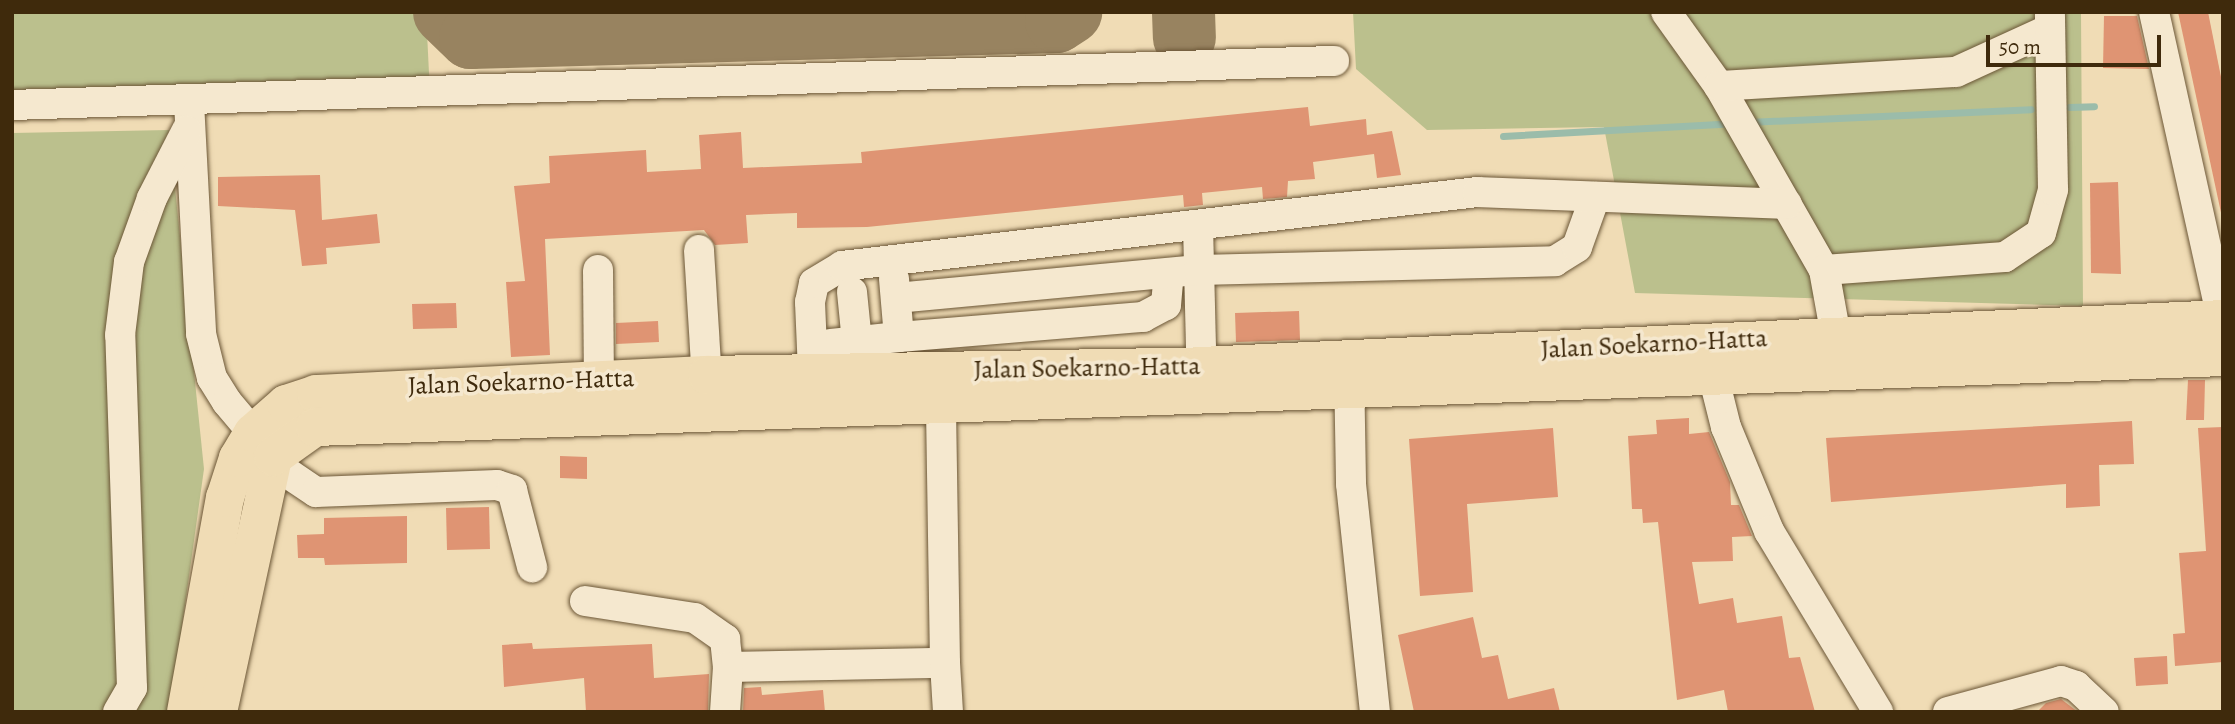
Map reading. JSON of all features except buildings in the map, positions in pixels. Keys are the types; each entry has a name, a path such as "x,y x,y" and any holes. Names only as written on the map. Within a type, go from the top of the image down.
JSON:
{"highway":[{"name":"Jalan Soekarno-Hatta","path":"829,367 941,404 1202,380 1350,374 2222,319"},
{"name":"Jalan Soekarno-Hatta","path":"1350,374 1713,376 2223,357"},
{"name":"Jalan Soekarno-Hatta","path":"263,445 315,427 708,393 829,367 1202,380"},
{"name":"Jalan Soekarno-Hatta","path":"263,445 286,404 316,394 598,379 708,393"},
{"path":"186,712 209,669 263,445"},
{"path":"209,669 218,712"}],"street":[{"path":"1666,12 1719,86 1824,270 1833,320"},
{"path":"2154,12 2222,319"},
{"path":"1719,86 1956,72 2050,20 2053,190 2041,233 2006,257 1824,270"},
{"path":"12,105 188,116 1334,61"},
{"path":"188,116 193,272 206,360 227,402 302,486 327,494 497,485 512,490 532,567"},
{"path":"118,712 132,688 120,335 129,262 152,198 188,116"},
{"path":"829,367 814,284 842,266 891,258 1478,192 1787,204"},
{"path":"896,298 1199,270 1555,261 1577,247 1595,197"},
{"path":"1198,225 1202,380"},
{"path":"699,250 708,393"},
{"path":"891,258 899,337"},
{"path":"598,270 598,379"},
{"path":"829,367 899,337 1143,317 1166,305 1168,273"},
{"path":"829,367 852,292"},
{"path":"1350,374 1350,484 1375,712"},
{"path":"1713,376 1726,427 1769,531 1878,712"},
{"path":"941,404 948,712"},
{"path":"585,601 695,618 724,639 728,667 725,712"},
{"path":"728,667 946,663"},
{"path":"1948,712 2061,681 2076,686 2104,712"}],"green space":[{"path":"12,12 426,12 430,94 12,91"},
{"path":"1353,12 2081,12 2083,306 1635,293 1604,127 1427,130 1356,69"},
{"path":"169,130 204,469 170,712 12,712 12,133"}],"waterway":[{"path":"2069,107 2094,106"},
{"path":"1748,122 2031,109"},
{"path":"1503,136 1733,123"}],"taxiway":[{"path":"444,12 470,37 1056,21 1070,12"},
{"path":"1183,12 1184,37"}]}
